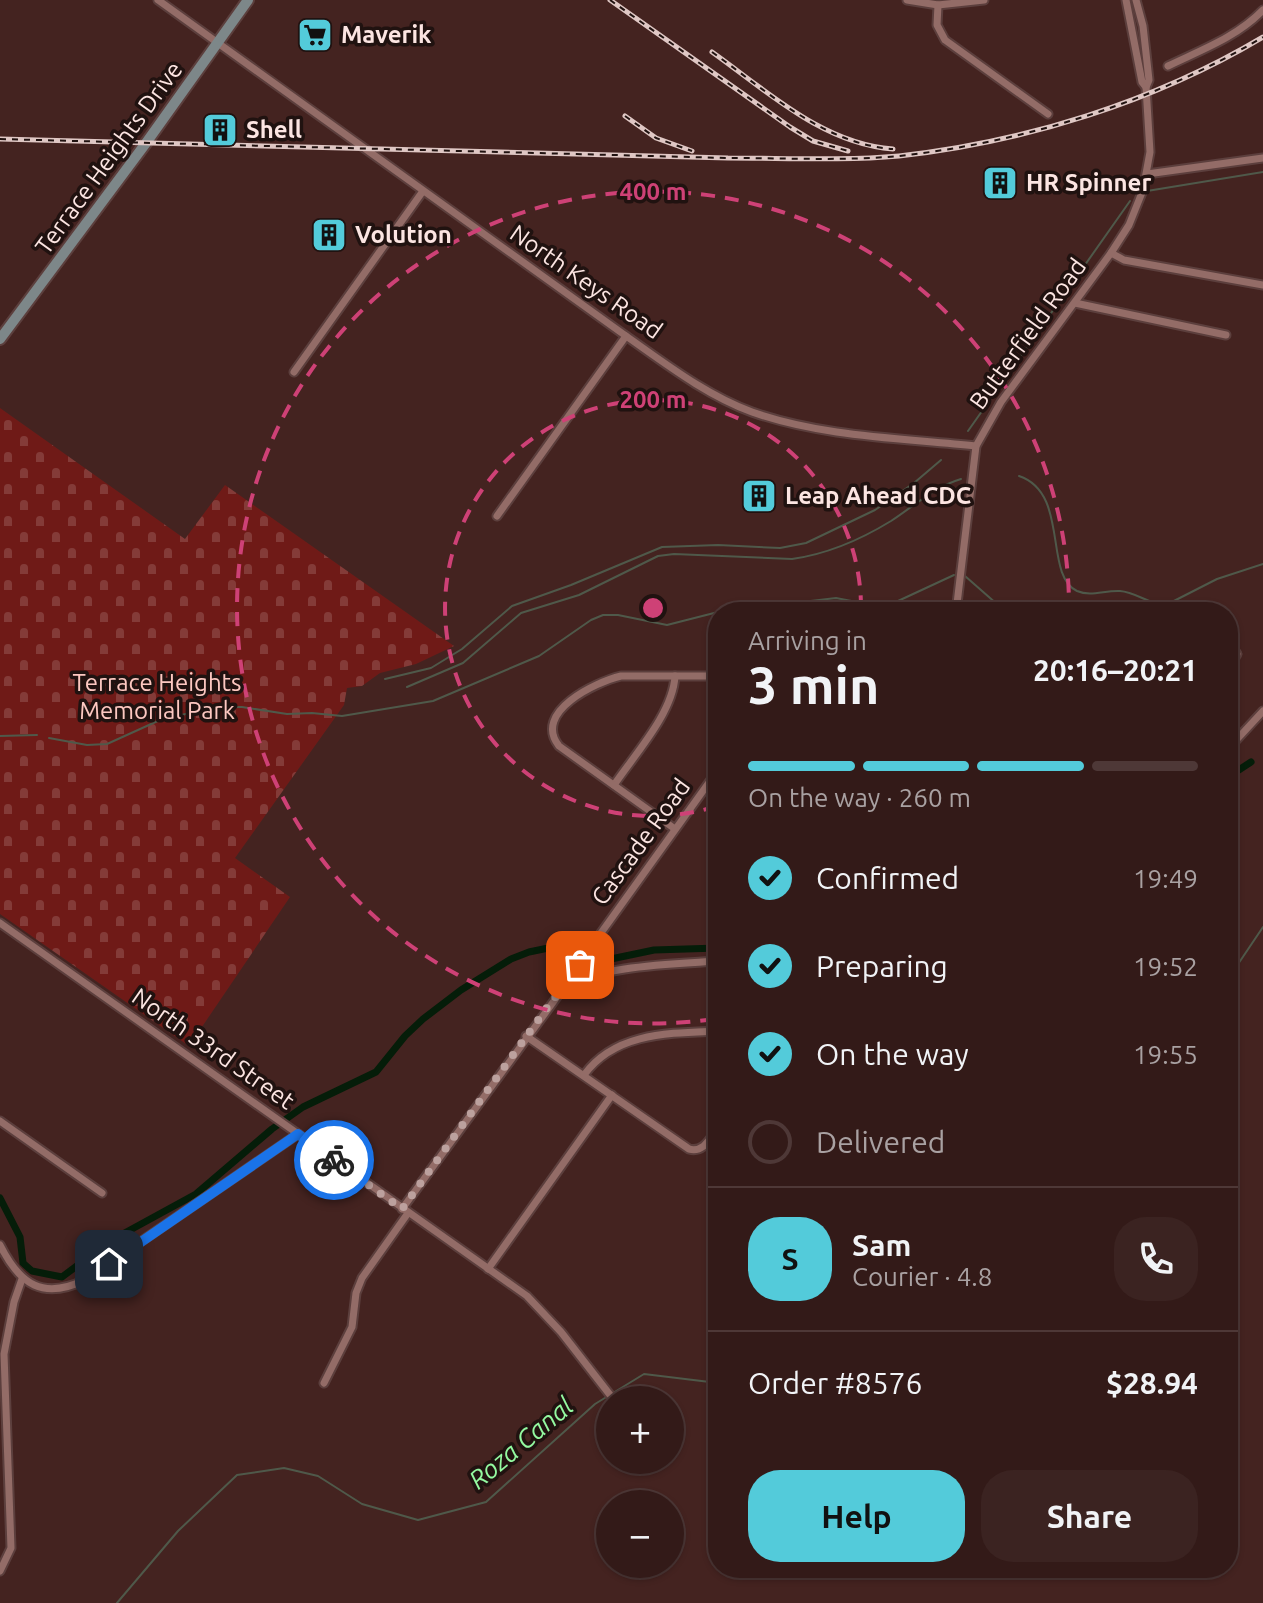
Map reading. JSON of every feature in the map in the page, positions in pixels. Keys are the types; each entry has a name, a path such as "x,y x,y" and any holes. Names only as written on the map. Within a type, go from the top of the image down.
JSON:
{"main road":[{"name":"Terrace Heights Drive","path":"0,339 248,0"}],"street":[{"name":"North Keys Road","path":"158,0 704,389 764,416 813,428 976,446"},
{"path":"907,0 938,5 984,0"},
{"name":"Butterfield Road","path":"1126,0 1142,82 1146,87"},
{"name":"Butterfield Road","path":"957,602 976,446 1001,402 1111,253 1134,215 1147,174 1151,131 1146,87 1149,80 1146,43 1136,0"},
{"path":"938,5 937,25 945,40 1048,114"},
{"path":"1168,66 1221,41 1263,10"},
{"path":"1147,174 1263,158"},
{"path":"294,372 423,191"},
{"path":"1111,253 1124,260 1263,285"},
{"path":"1075,303 1226,335"},
{"path":"497,516 626,336"},
{"path":"675,829 559,746 552,734 556,716 564,706 593,686 621,676 708,676"},
{"path":"614,785 667,708 674,690 675,676"},
{"path":"1238,737 1263,711"},
{"name":"Cascade Road","path":"576,980 583,958 708,784"},
{"name":"North 33rd Street","path":"0,923 536,1304 603,1386"},
{"path":"324,1383 352,1327 356,1293 362,1278 405,1211 554,998 576,980 618,971 708,962"},
{"path":"584,1075 607,1053 635,1039 708,1031"},
{"path":"526,1036 685,1146 695,1150 708,1141"},
{"path":"488,1269 612,1095"},
{"path":"0,1121 102,1193"},
{"path":"0,1245 11,1267 22,1279 48,1289 62,1289 85,1280 298,1134"},
{"path":"1,1568 11,1548 4,1354 14,1302 22,1279"},
{"path":"0,1438 8,1443"}],"green space":[{"name":"Terrace Heights Memorial Park","path":"0,408 185,539 225,485 454,646 416,664 380,673 362,686 347,688 344,705 235,858 290,897 189,1046 0,914"}],"waterway":[{"path":"1147,191 1263,172"},
{"path":"968,431 1130,201"},
{"path":"385,679 431,668 462,649 512,606 662,547 718,545 780,548 806,543 875,510 941,460"},
{"path":"1019,476 1035,485 1045,499 1061,569 1067,582 1077,591 1126,592 1151,602"},
{"path":"407,687 463,663 521,613 579,595 658,556 792,559 818,554 868,534 933,492 961,479"},
{"path":"1172,602 1217,579 1263,564"},
{"path":"892,602 954,575"},
{"path":"965,576 995,602"},
{"path":"803,602 836,598 857,602"},
{"path":"218,707 342,716 433,701 539,656 603,615 667,625 708,615"},
{"path":"49,738 87,745 107,744 160,720 207,709"},
{"path":"0,736 37,735"},
{"path":"1238,770 1251,762"},
{"name":"Roza Canal","path":"1238,964 1263,927"},
{"path":"0,1198 20,1237 23,1263 32,1271 62,1277 110,1241 196,1194 272,1129 303,1107 376,1072 423,1019 461,990 511,959 558,946 611,959 654,950 708,948"},
{"name":"Roza Canal","path":"624,1386 644,1374 708,1382"},
{"name":"Roza Canal","path":"117,1603 178,1531 237,1475 284,1468 318,1476 362,1504 418,1520 486,1502 596,1403"}],"railway":[{"path":"610,0 790,127 813,141 848,151"},
{"path":"0,139 728,158 899,156 994,141 1087,116 1178,81 1263,37"},
{"path":"712,52 775,99 819,126 867,145 893,149"},
{"path":"625,116 656,138 692,151"}],"way so far":[{"path":"334,1160 402,1209 554,998 576,980 580,965"}],"place":[{"name":"Maverik","path":"315,35"},
{"name":"Shell","path":"220,130"},
{"name":"HR Spinner","path":"1000,183"},
{"name":"Volution","path":"329,235"},
{"name":"Leap Ahead CDC","path":"759,496"}],"route":[{"path":"109,1264 298,1134 334,1160"}]}
